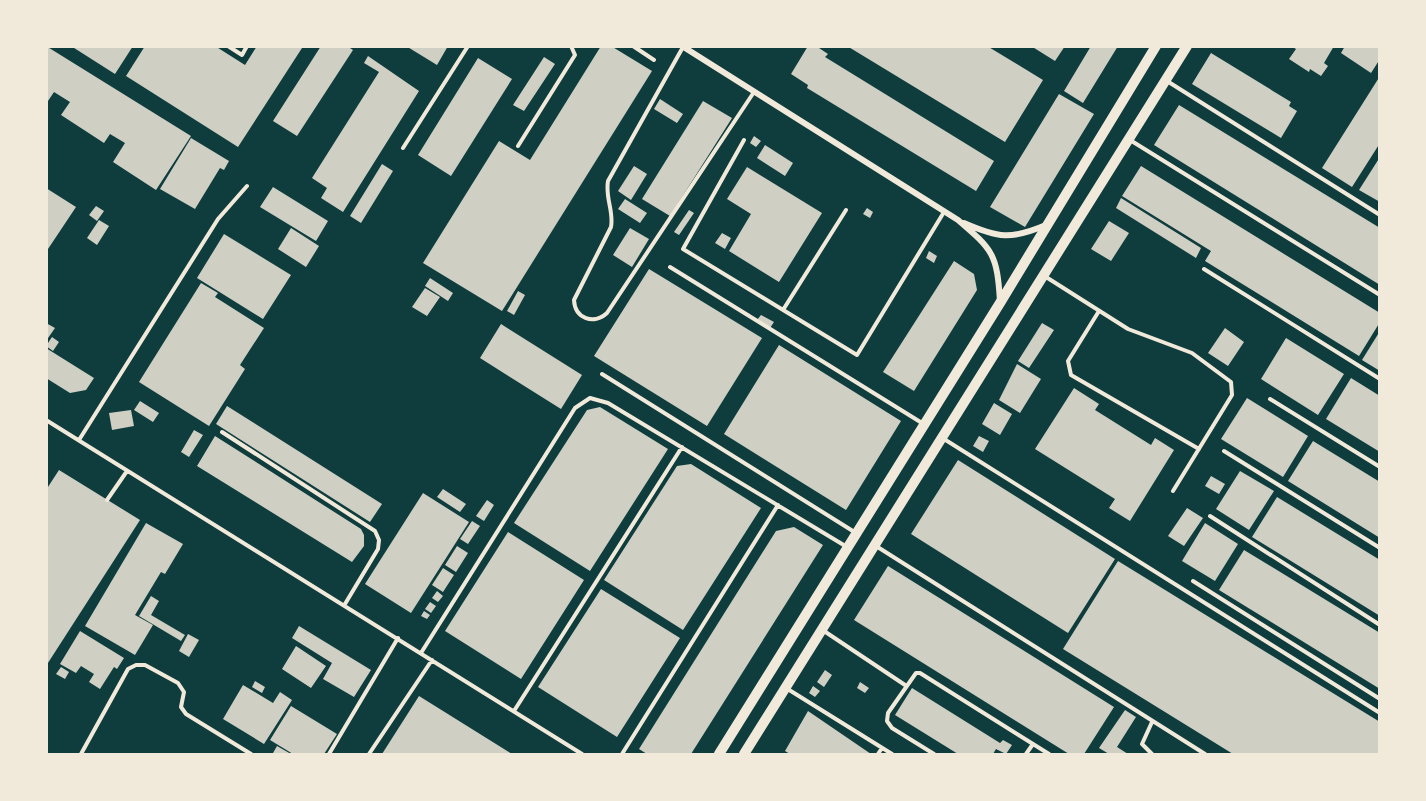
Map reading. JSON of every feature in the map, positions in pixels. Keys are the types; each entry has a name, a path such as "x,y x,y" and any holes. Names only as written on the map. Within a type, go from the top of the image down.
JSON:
{"main road":[{"path":"719,754 925,425 1156,46"},
{"path":"744,754 1187,46"}],"street":[{"path":"683,47 958,220 993,234 1009,236 1025,234 1048,223"},
{"path":"958,220 992,253 998,269 1000,303"}],"lane":[{"path":"228,46 242,55 247,46"},
{"path":"403,148 468,46"},
{"path":"518,146 575,55 571,46"},
{"path":"633,46 654,60"},
{"path":"683,47 608,181 607,197 612,215 611,227 575,296 574,304 580,315 596,319 608,313 754,92"},
{"path":"1166,81 1380,215"},
{"path":"744,140 683,249 857,355 944,211"},
{"path":"1130,140 1380,295"},
{"path":"79,440 218,219 247,186"},
{"path":"783,310 846,210"},
{"path":"670,267 925,425"},
{"path":"1204,269 1380,379"},
{"path":"1044,276 1139,334 1192,353 1231,382 1233,395 1173,491"},
{"path":"1099,311 1068,361 1071,375 1199,449"},
{"path":"602,374 857,534"},
{"path":"421,653 579,404 590,399 603,400 848,548"},
{"path":"1270,399 1380,467"},
{"path":"46,420 345,604 582,754"},
{"path":"222,432 375,531 379,540 378,549 345,604"},
{"path":"942,438 1380,713"},
{"path":"514,711 682,447"},
{"path":"1224,451 1380,548"},
{"path":"107,500 128,471"},
{"path":"622,754 778,505"},
{"path":"1210,516 1380,626"},
{"path":"875,545 1204,754"},
{"path":"1193,581 1380,699"},
{"path":"821,629 905,685"},
{"path":"329,754 398,638"},
{"path":"369,754 432,660"},
{"path":"81,754 128,669 141,664 150,666 181,686 184,692 181,707 186,714 251,754"},
{"path":"934,754 892,728 887,722 888,713 914,674 920,673 1049,754"},
{"path":"786,688 892,754"},
{"path":"1152,723 1142,744 1152,754"},
{"path":"1026,754 1033,744"},
{"path":"878,754 882,748"}],"building":[{"path":"46,46 191,136 156,190 113,162 125,143 110,134 104,143 61,115 70,102 54,92 46,104"},
{"path":"71,46 133,46 115,74"},
{"path":"145,46 215,46 245,65 257,46 302,48 238,147 126,76"},
{"path":"321,46 347,46 353,50 297,136 273,121"},
{"path":"406,46 448,46 437,65"},
{"path":"601,46 611,46 652,71 502,311 423,263 499,141 530,160"},
{"path":"808,46 816,46 828,54 825,57 994,161 976,191 807,88 808,85 791,74"},
{"path":"847,46 987,46 1043,80 1005,142"},
{"path":"1031,46 1065,46 1055,61"},
{"path":"1091,46 1118,46 1083,103 1064,91"},
{"path":"1291,46 1334,46 1324,63 1328,66 1321,76 1310,69 1309,72 1289,59 1296,49"},
{"path":"1345,46 1380,46 1380,59 1371,73 1341,53"},
{"path":"1211,53 1291,102 1289,106 1297,111 1281,138 1192,84"},
{"path":"368,56 419,91 343,212 321,198 327,188 312,178 379,72 364,63"},
{"path":"544,57 555,64 524,111 513,105"},
{"path":"478,58 512,79 451,176 418,155"},
{"path":"1380,76 1380,143 1352,187 1322,168"},
{"path":"1059,94 1094,114 1025,227 990,207"},
{"path":"660,99 683,114 677,123 654,109"},
{"path":"703,101 732,118 670,216 642,199"},
{"path":"1179,105 1380,228 1380,285 1154,145"},
{"path":"754,136 761,141 756,147 750,143"},
{"path":"191,138 229,161 224,170 220,168 195,209 160,189"},
{"path":"765,145 793,163 785,176 757,158"},
{"path":"1380,157 1380,202 1359,190"},
{"path":"382,164 393,171 361,223 350,216"},
{"path":"634,166 647,174 631,200 618,191"},
{"path":"1141,166 1380,313 1380,322 1359,356 1205,261 1211,251 1122,196"},
{"path":"747,167 822,213 779,282 729,251 751,214 727,199"},
{"path":"273,187 328,221 316,241 260,207"},
{"path":"46,188 76,207 46,252"},
{"path":"1121,198 1201,248 1196,258 1116,208"},
{"path":"625,199 647,213 640,223 618,209"},
{"path":"96,206 104,211 97,221 89,215"},
{"path":"867,208 873,212 870,218 863,214"},
{"path":"689,210 694,213 679,235 674,232"},
{"path":"99,220 109,226 97,245 87,238"},
{"path":"1109,221 1129,233 1111,261 1091,249"},
{"path":"291,228 319,246 306,267 278,249"},
{"path":"630,228 649,239 632,267 613,255"},
{"path":"722,233 731,238 725,249 715,243"},
{"path":"224,234 291,275 263,319 197,278"},
{"path":"929,251 937,256 934,263 926,258"},
{"path":"954,261 974,274 977,290 914,391 883,372"},
{"path":"649,269 762,338 707,426 594,356"},
{"path":"430,278 453,293 448,301 425,286"},
{"path":"201,283 218,293 215,297 264,328 240,365 245,369 209,426 139,382"},
{"path":"425,288 440,297 427,316 412,307"},
{"path":"518,291 525,295 514,315 507,311"},
{"path":"761,315 774,322 770,328 757,320"},
{"path":"46,323 55,328 46,341"},
{"path":"1042,323 1054,330 1029,368 1018,361"},
{"path":"501,324 582,375 561,409 480,358"},
{"path":"1225,328 1244,342 1228,366 1208,353"},
{"path":"1380,331 1380,371 1362,360"},
{"path":"52,337 59,342 53,351 46,346"},
{"path":"1286,338 1344,374 1318,415 1261,379"},
{"path":"779,345 901,421 846,510 724,434"},
{"path":"46,348 94,378 86,390 70,393 46,378"},
{"path":"1017,364 1041,379 1020,413 999,400"},
{"path":"1351,378 1380,396 1380,452 1326,419"},
{"path":"1074,388 1099,404 1095,410 1151,445 1155,438 1174,450 1130,521 1109,508 1115,499 1035,449"},
{"path":"1247,398 1308,436 1283,477 1221,439"},
{"path":"140,401 159,413 153,422 134,410"},
{"path":"994,403 1012,414 1000,435 982,424"},
{"path":"227,406 382,504 370,522 216,424"},
{"path":"600,407 668,449 590,571 514,523 587,410"},
{"path":"131,410 134,426 112,430 109,413"},
{"path":"194,430 203,435 189,457 181,452"},
{"path":"215,436 361,529 364,535 364,546 352,562 197,466"},
{"path":"979,436 989,441 983,452 973,446"},
{"path":"1313,441 1380,482 1380,538 1288,481"},
{"path":"958,460 1115,559 1068,633 911,534"},
{"path":"691,464 761,508 683,630 604,580 677,466"},
{"path":"59,470 140,520 46,666 46,490"},
{"path":"1240,471 1274,491 1249,530 1216,509"},
{"path":"1211,476 1225,484 1219,494 1205,486"},
{"path":"443,489 466,504 460,512 437,497"},
{"path":"423,493 469,522 411,613 365,584"},
{"path":"1277,497 1380,560 1380,616 1252,537"},
{"path":"487,500 494,505 484,521 476,516"},
{"path":"1187,508 1203,518 1184,546 1168,536"},
{"path":"472,521 480,526 468,544 460,539"},
{"path":"146,523 183,544 165,574 161,572 135,615 153,625 135,655 85,626"},
{"path":"1205,523 1238,544 1215,581 1182,561"},
{"path":"794,527 823,545 691,754 647,754 639,749 776,531"},
{"path":"508,532 584,580 521,679 445,631"},
{"path":"457,546 468,553 456,572 445,565"},
{"path":"1244,550 1380,633 1380,689 1219,590"},
{"path":"1118,561 1380,722 1380,754 1233,754 1063,649"},
{"path":"888,566 1114,707 1084,754 1069,754 854,620"},
{"path":"443,568 454,575 443,592 432,585"},
{"path":"601,589 680,638 617,737 538,687"},
{"path":"437,591 443,596 438,602 432,598"},
{"path":"151,596 159,601 151,615 185,635 181,641 139,616"},
{"path":"430,602 436,606 431,613 425,609"},
{"path":"424,611 430,615 427,619 421,616"},
{"path":"299,626 371,670 354,697 323,679 332,663 292,638"},
{"path":"80,631 124,658 117,669 114,667 100,689 89,682 94,674 81,666 76,673 60,664"},
{"path":"188,634 199,640 189,657 179,651"},
{"path":"296,646 326,666 311,688 282,669"},
{"path":"61,667 69,672 65,679 56,674"},
{"path":"825,670 832,675 824,687 817,682"},
{"path":"255,681 265,687 262,693 252,687"},
{"path":"860,682 869,688 865,693 857,688"},
{"path":"243,685 273,703 280,692 292,700 264,744 223,719"},
{"path":"813,686 820,691 815,697 809,693"},
{"path":"912,688 1000,743 1003,740 1012,745 1006,754 996,749 993,754 958,754 895,715"},
{"path":"419,696 512,754 382,754"},
{"path":"291,706 337,734 324,754 293,754 270,740"},
{"path":"1125,710 1136,717 1117,747 1128,754 1109,754 1099,748"},
{"path":"808,711 871,754 790,754 785,751"},
{"path":"277,746 291,754 273,753"}]}
